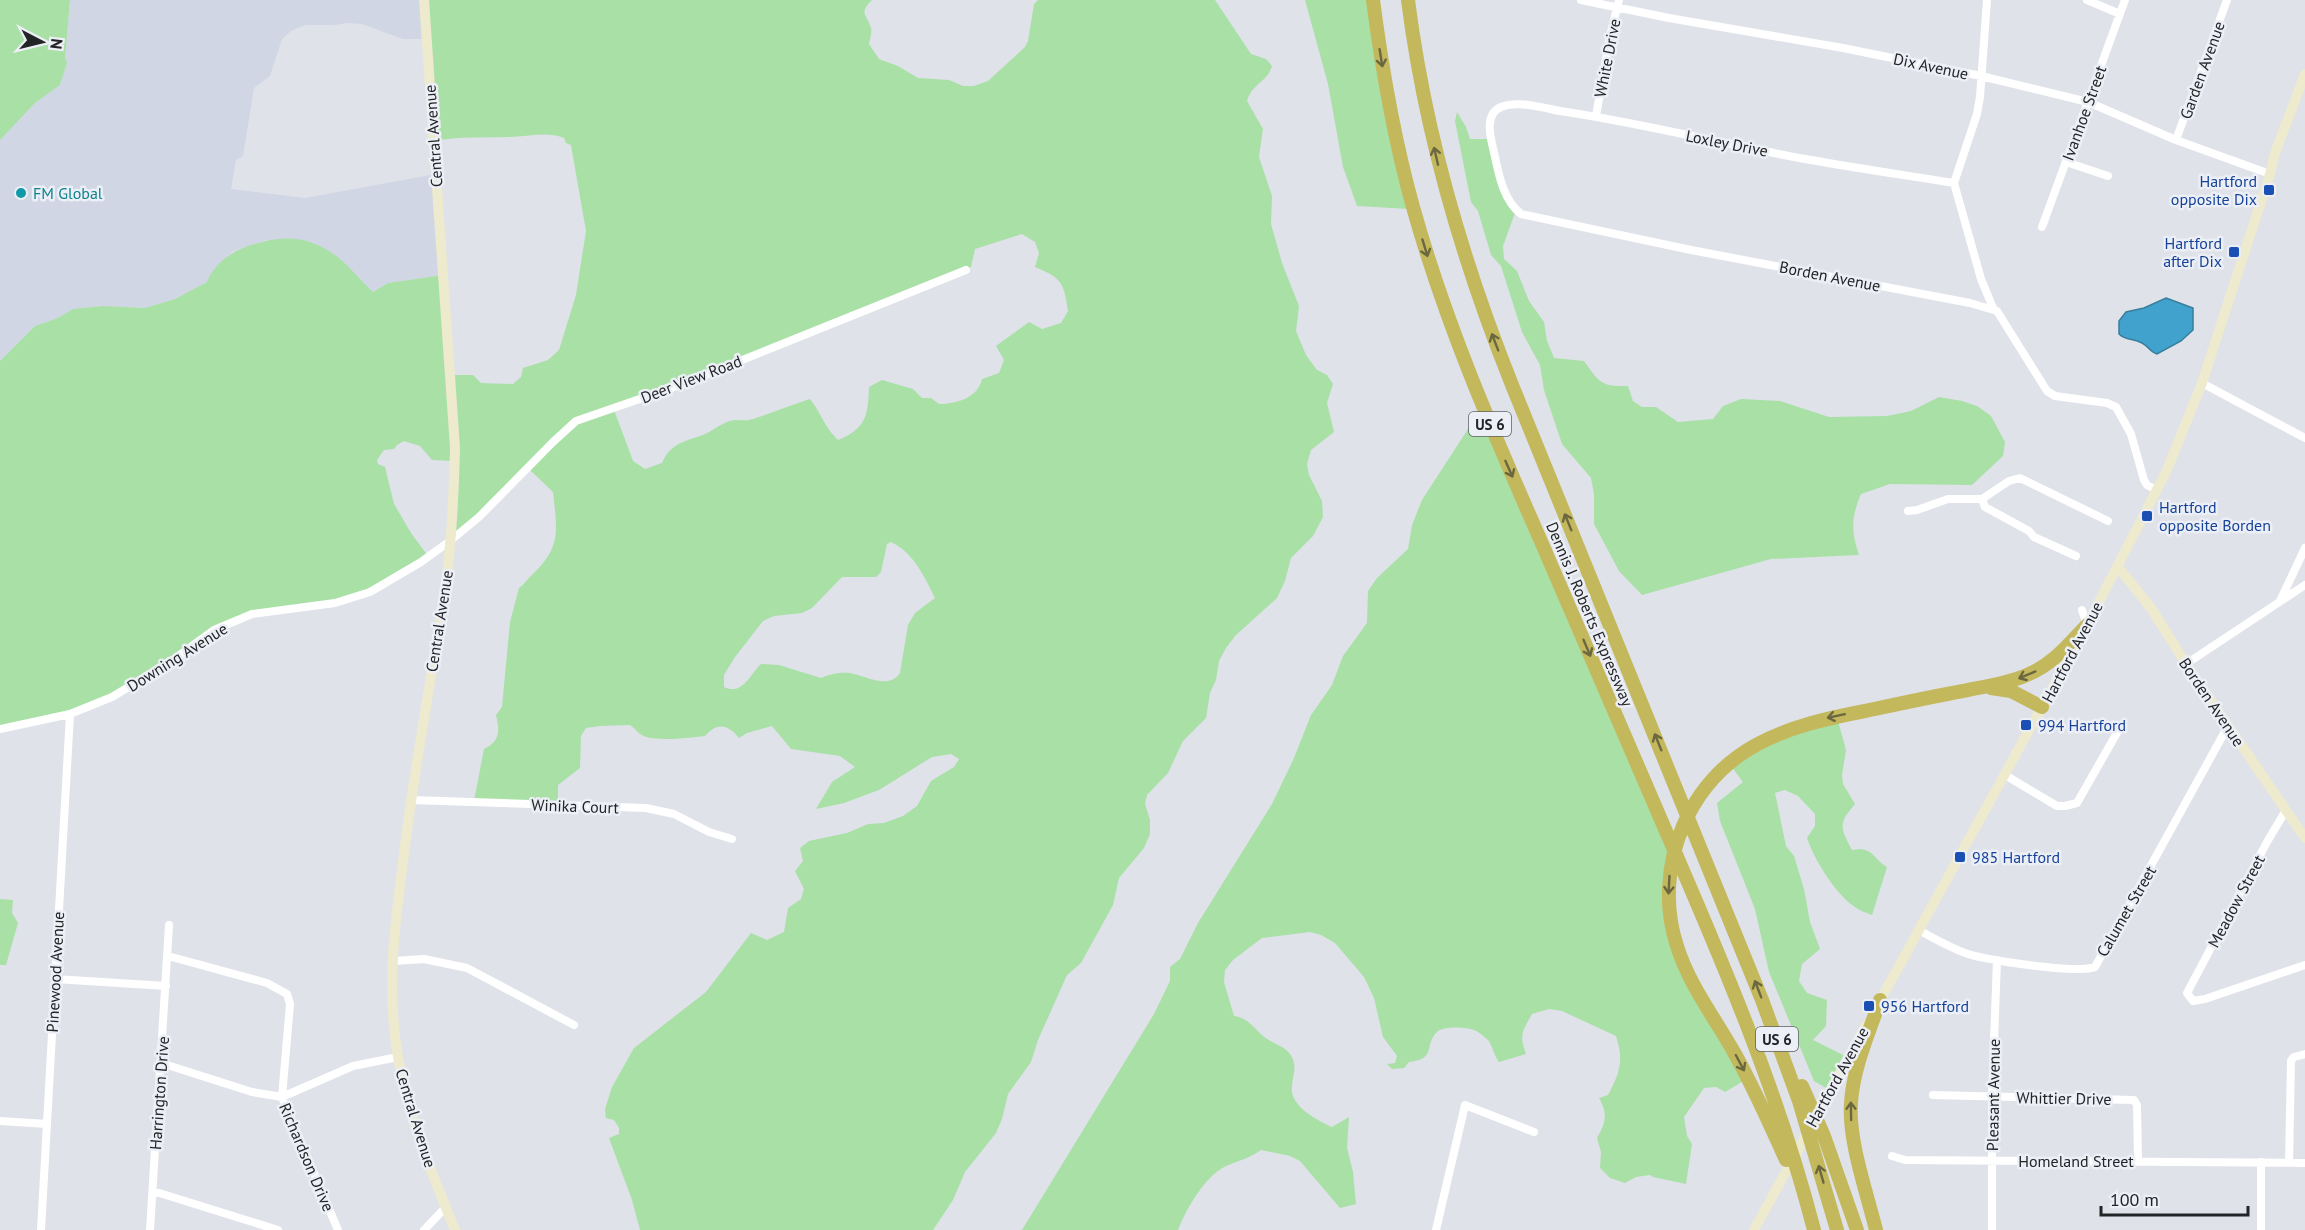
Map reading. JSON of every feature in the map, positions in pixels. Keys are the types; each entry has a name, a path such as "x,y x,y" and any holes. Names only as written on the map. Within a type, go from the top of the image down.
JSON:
{"highway":[{"name":"Dennis J. Roberts Expressway","path":"1373,0 1386,82 1404,171 1423,241 1451,327 1498,444 1693,893 1756,1047 1780,1115 1813,1224"},
{"name":"Dennis J. Roberts Expressway","path":"1408,0 1419,74 1434,145 1473,283 1503,363 1775,1033 1810,1137 1836,1230"},
{"path":"1813,1224 1757,1095 1735,1053 1693,984 1679,952 1671,920 1669,892 1671,867 1676,844 1692,809 1706,787 1732,760 1760,741 1816,721 2014,680 2039,669 2061,654 2087,625"},
{"path":"1971,689 2003,689 2042,707"},
{"path":"1876,1230 1854,1141 1850,1112 1857,1070 1880,1000"},
{"path":"1775,1033 1820,1128 1857,1230"}],"main road":[{"name":"Central Avenue","path":"424,0 455,448 447,574 400,884 392,1001 398,1057 408,1103 455,1230"},
{"name":"Hartford Avenue","path":"1754,1230 2087,625 2157,490 2202,383 2275,153 2305,74"},
{"name":"Borden Avenue","path":"2118,567 2151,608 2186,664 2305,838"}],"street":[{"name":"Dix Avenue","path":"1581,0 1619,3 1669,18 1843,48 1981,76 2088,102 2176,140 2270,174"},
{"path":"1987,0 1977,114 1954,183 1982,279 1993,308 2002,316 2047,391 2055,396 2107,403 2116,407 2131,434 2144,480 2147,485 2157,490"},
{"path":"2087,0 2120,14"},
{"name":"Ivanhoe Street","path":"2042,227 2125,0"},
{"name":"Garden Avenue","path":"2176,140 2227,0"},
{"name":"White Drive","path":"1596,116 1610,36 1619,3"},
{"name":"Loxley Drive","path":"1501,108 1520,105 1596,116 1805,159 1954,183"},
{"name":"Borden Avenue","path":"1501,108 1494,112 1491,119 1490,134 1507,197 1521,214 1691,250 1993,308"},
{"path":"2066,162 2108,176"},
{"name":"Deer View Road","path":"450,541 479,517 576,421 680,385 966,270"},
{"path":"2202,383 2305,438"},
{"path":"1908,511 1948,499 1982,499 2009,481 2020,478 2108,521"},
{"path":"1982,499 1985,507 2029,531 2034,537 2076,556"},
{"name":"Downing Avenue","path":"0,729 70,714 112,697 214,630 252,614 351,599 388,582 450,541"},
{"path":"2280,601 2305,548"},
{"path":"2186,664 2305,585"},
{"path":"2082,610 2087,625"},
{"name":"Pinewood Avenue","path":"41,1230 70,714"},
{"name":"Calumet Street","path":"1918,930 1966,953 1997,960 2081,969 2095,967 2228,726"},
{"path":"2004,775 2057,806 2077,803 2118,731"},
{"name":"Winika Court","path":"411,800 646,808 674,814 709,832 732,839"},
{"name":"Meadow Street","path":"2286,810 2187,993 2193,1001 2205,999 2305,965"},
{"name":"Harrington Drive","path":"150,1230 169,925"},
{"name":"Richardson Drive","path":"168,956 267,983 287,994 290,1005 282,1097 338,1230"},
{"path":"393,961 424,959 466,968 574,1026"},
{"name":"Pleasant Avenue","path":"1992,1230 1992,1097 1997,960"},
{"path":"55,979 166,986"},
{"path":"2305,1054 2291,1061 2289,1162 2305,1163"},
{"path":"161,1063 252,1092 282,1097 353,1066 398,1057"},
{"name":"Whittier Drive","path":"1933,1095 2134,1100 2137,1105 2138,1161"},
{"path":"1436,1230 1466,1105 1534,1132"},
{"path":"0,1121 47,1124"},
{"name":"Homeland Street","path":"1892,1156 1905,1160 2289,1162"},
{"path":"2261,1162 2261,1230"},
{"path":"153,1191 278,1230"},
{"path":"424,1230 446,1207"}],"shaded area":[{"path":"70,0 425,0 427,39 403,39 362,24 347,23 305,25 291,31 282,39 270,76 254,88 243,156 236,160 231,189 305,198 436,174 443,275 388,283 373,292 357,278 266,240 232,252 207,282 175,299 145,308 103,306 74,309 58,318 35,326 0,361 0,140 35,103 60,85 67,63 65,59"}],"green space":[{"path":"0,0 70,0 65,59 67,63 60,85 35,103 0,140"},
{"path":"425,0 872,0 864,11 871,28 869,44 879,59 898,66 918,78 949,80 963,86 974,86 988,81 1025,47 1034,4 1038,0 1215,0 1251,54 1266,59 1272,66 1270,72 1253,90 1247,101 1263,129 1259,157 1272,196 1271,224 1282,263 1299,306 1296,331 1306,355 1317,370 1327,375 1333,384 1327,403 1334,432 1311,450 1307,464 1309,475 1322,501 1323,517 1313,536 1291,558 1285,581 1277,598 1236,635 1226,648 1219,661 1206,718 1183,741 1168,773 1147,795 1145,804 1150,820 1150,834 1144,848 1119,878 1113,905 1081,963 1067,975 1038,1040 1031,1062 1008,1094 996,1133 965,1172 953,1200 933,1230 640,1230 632,1200 609,1138 619,1134 619,1128 614,1120 606,1118 605,1109 612,1087 634,1048 706,992 751,933 767,940 784,932 788,908 801,899 804,889 795,871 803,861 800,848 809,841 847,833 868,824 884,823 903,816 917,806 931,781 954,767 959,759 951,754 932,757 879,790 844,803 816,809 832,782 855,767 840,756 791,749 772,726 747,733 739,738 731,730 722,726 714,728 705,736 667,739 646,737 630,725 600,726 586,728 581,736 580,768 558,785 558,805 474,801 484,749 493,743 498,735 496,715 502,707 510,622 519,588 542,565 553,546 555,537 556,517 553,492 530,470 452,539 455,461 432,460 420,446 404,441 394,449 384,450 377,460 378,464 385,467 394,504 428,556 363,595 241,618 93,706 0,730 0,361 35,326 58,318 73,309 103,306 145,308 175,299 207,282 217,266 237,251 266,241 300,239 332,253 373,292 388,283 443,275 451,375 473,375 481,383 513,384 521,377 523,368 548,360 559,350 576,295 586,231 571,145 566,143 564,138 544,135 434,141","holes":["1022,234 1035,242 1039,253 1035,267 1056,278 1063,288 1068,311 1061,323 1042,329 1029,322 996,346 1004,360 999,373 982,379 976,391 965,399 939,404 931,398 922,398 913,389 882,380 869,387 868,406 860,426 838,440 810,399 753,419 726,422 707,433 678,444 662,463 645,469 633,461 614,410 961,273 971,267 975,249","891,542 912,559 935,598 915,613 908,625 900,673 895,678 884,681 850,673 821,678 779,665 761,664 741,686 736,689 724,687 724,675 763,621 774,616 802,613 812,608 842,577 876,577 881,572 887,544"]},
{"path":"1305,0 1372,0 1409,209 1357,206 1343,167 1328,84"},
{"path":"1457,112 1470,139 1492,139 1498,166 1516,210 1503,246 1504,259 1517,271 1529,301 1544,322 1547,341 1554,358 1584,361 1602,382 1628,386 1633,401 1642,407 1656,407 1678,422 1713,419 1723,406 1741,399 1780,401 1829,417 1887,416 1911,411 1939,397 1962,401 1977,406 1991,416 2005,442 2003,456 1972,485 1890,484 1861,494 1853,524 1859,555 1771,559 1642,595 1619,571 1594,524 1594,494 1591,478 1562,444 1544,390 1540,365 1522,332 1501,266 1491,255 1478,211 1471,202 1455,121"},
{"path":"1479,412 1670,850 1667,920 1745,1080 1725,1092 1716,1087 1704,1088 1684,1117 1687,1136 1692,1144 1686,1184 1650,1175 1636,1177 1625,1183 1610,1178 1600,1168 1601,1152 1597,1138 1605,1118 1599,1098 1608,1095 1620,1066 1620,1052 1616,1036 1562,1011 1549,1009 1532,1014 1526,1025 1522,1037 1526,1054 1499,1062 1489,1041 1480,1033 1461,1028 1441,1029 1431,1041 1424,1058 1409,1062 1404,1068 1392,1069 1387,1064 1395,1063 1397,1056 1383,1037 1374,998 1364,977 1335,943 1310,932 1262,938 1233,960 1225,970 1224,982 1234,1016 1247,1021 1263,1036 1290,1054 1294,1066 1292,1093 1299,1106 1332,1127 1349,1117 1347,1148 1353,1172 1356,1204 1340,1208 1300,1161 1290,1156 1261,1150 1226,1166 1210,1178 1191,1203 1178,1230 1022,1230 1154,1014 1170,981 1170,967 1180,959 1198,923 1272,804 1311,715 1332,685 1343,656 1367,623 1368,591 1377,578 1408,549 1412,525 1422,500"},
{"path":"1837,717 1846,750 1843,784 1855,804 1843,821 1843,831 1852,850 1868,851 1887,867 1872,915 1859,910 1840,894 1820,866 1807,838 1815,826 1815,814 1798,796 1785,790 1775,793 1786,846 1794,856 1804,889 1810,922 1820,949 1802,964 1799,981 1807,993 1827,1000 1826,1026 1813,1040 1845,1056 1828,1089 1814,1081 1769,972 1755,909 1720,821 1717,803 1743,782 1728,762"},
{"path":"0,899 13,900 12,913 18,923 6,965 0,965"}],"water":[{"path":"2166,298 2193,308 2193,330 2181,341 2157,354 2142,343 2124,338 2119,334 2119,321 2126,312 2144,308"}],"place":[{"name":"Hartford opposite Dix","path":"2269,190"},
{"name":"FM Global","path":"21,193"},
{"name":"Hartford after Dix","path":"2234,252"},
{"name":"Hartford opposite Borden","path":"2147,516"},
{"name":"994 Hartford","path":"2026,725"},
{"name":"985 Hartford","path":"1960,857"},
{"name":"956 Hartford","path":"1869,1006"}]}
